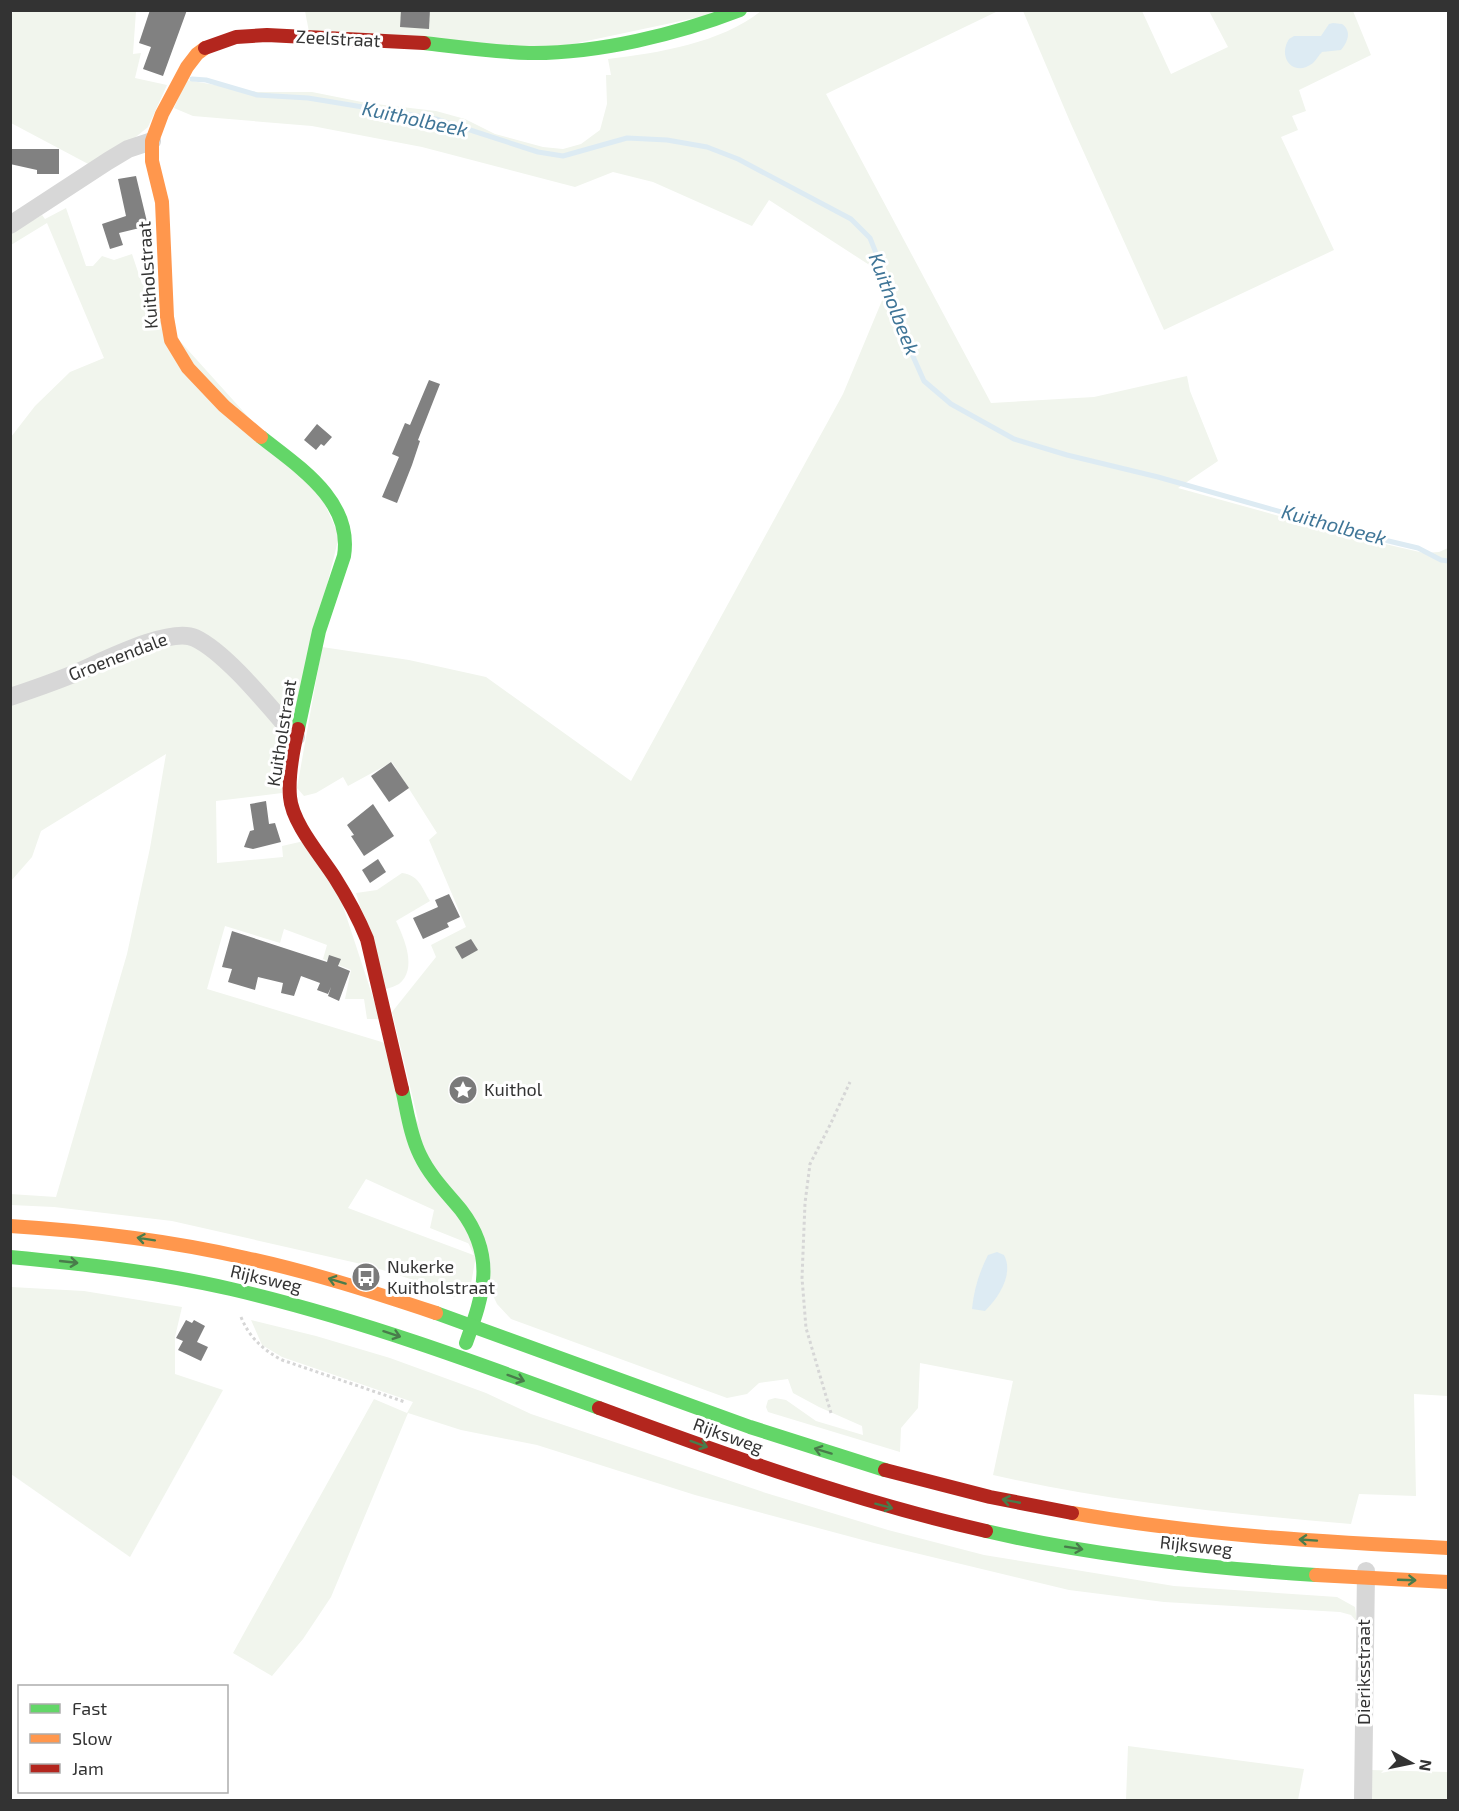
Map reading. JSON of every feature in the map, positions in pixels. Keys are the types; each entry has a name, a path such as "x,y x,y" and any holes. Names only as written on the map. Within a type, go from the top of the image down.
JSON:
{"main road":[{"name":"Zeelstraat","path":"152,141 162,114 192,61 206,47 228,39 267,35 410,42 528,52 566,52 621,44 701,25 740,10"},
{"name":"Kuitholstraat","path":"152,141 152,161 162,202 167,317 171,340 188,368 224,406 306,473 337,508 344,526 346,544 344,556 320,631 296,736 290,799 298,821 336,879 358,917 367,939 415,1145 432,1177 478,1232 483,1247 486,1266 484,1286 461,1358"},
{"name":"Rijksweg","path":"10,1226 57,1228 119,1235 226,1254 323,1277 472,1326 745,1426 922,1481 987,1496 1120,1521 1197,1530 1367,1544 1449,1548"},
{"name":"Rijksweg","path":"10,1257 148,1273 263,1295 337,1316 461,1358 786,1475 863,1500 940,1520 1069,1548 1210,1567 1365,1579 1449,1582"}],"street":[{"path":"10,225 108,161 135,146 152,141"},
{"name":"Groenendale","path":"10,697 69,676 148,643 184,635 202,642 225,660 296,736"},
{"name":"Dieriksstraat","path":"1363,1800 1367,1544"}],"path":[{"path":"831,1413 806,1328 802,1278 805,1214 810,1164 850,1082"},
{"path":"246,1329 268,1353 282,1360 405,1402"}],"shaded area":[{"path":"13,11 136,11 133,54 141,53 135,78 167,85 148,127 92,166 11,123 10,20"},
{"path":"305,11 728,11 549,49 309,32"},
{"path":"761,11 998,11 826,94 991,403 1094,397 1187,376 1190,391 1218,461 1178,488 1359,538 1424,553 1439,552 1448,548 1448,1396 1414,1394 1416,1496 1359,1494 1351,1524 1126,1500 993,1475 1013,1381 920,1363 918,1408 901,1428 900,1452 768,1412 766,1407 768,1400 775,1398 786,1400 816,1421 863,1435 862,1426 793,1393 788,1379 759,1383 747,1394 727,1398 511,1319 497,1304 426,1153 392,1012 436,957 431,945 466,927 429,840 437,833 392,762 348,786 343,777 316,793 304,796 297,788 322,647 409,660 486,677 631,781 843,394 891,279 769,200 752,226 653,182 613,172 575,187 422,147 312,126 193,116 174,108 186,80 257,92 312,92 367,103 436,111 465,119 495,134 543,147 563,149 581,144 600,130 607,104 606,75 611,75 608,59 668,50 708,39 745,22"},
{"path":"1023,11 1142,11 1171,74 1228,47 1209,11 1353,11 1371,55 1299,90 1306,111 1292,116 1298,130 1281,137 1334,250 1164,330"},
{"path":"1329,24 1342,24 1348,33 1346,44 1341,50 1322,52 1313,63 1306,67 1294,67 1289,64 1285,53 1289,39 1294,36 1321,36"},
{"path":"66,208 86,266 93,266 102,256 114,260 132,254 142,284 146,287 158,288 160,319 323,500 339,536 294,721 197,633 11,694 11,437 35,406 70,372 104,358 47,223 11,245 11,233 42,215 45,219"},
{"path":"171,640 202,647 286,736 282,793 216,801 217,863 283,857 282,846 304,841 338,891 380,1019 367,1019 364,999 345,999 351,970 323,959 327,945 284,929 280,943 225,926 207,989 385,1043 386,1053 475,1246 430,1228 434,1210 366,1179 348,1208 476,1256 470,1289 454,1297 423,1283 370,1266 172,1221 54,1207 11,1205 10,1194 56,1197 127,954 150,848 166,754 41,831 32,857 11,881 11,704"},
{"path":"402,873 416,879 430,901 396,921 408,953 408,970 405,978 399,984 386,989 356,893 377,890"},
{"path":"997,1252 1004,1255 1007,1262 1004,1285 985,1311 972,1309 976,1288 988,1255"},
{"path":"11,1287 84,1291 182,1307 175,1337 175,1374 223,1390 130,1557 11,1474"},
{"path":"251,1320 390,1358 486,1393 531,1414 766,1493 888,1530 984,1555 1174,1586 1337,1597 1355,1607 1357,1622 1351,1615 1340,1612 1164,1602 1069,1590 874,1543 695,1495 537,1445 461,1430 408,1413 331,1597 303,1639 272,1676 233,1653 374,1399 407,1413 413,1402 282,1357 262,1345"},
{"path":"1128,1746 1304,1769 1298,1800 1126,1800"},
{"path":"1369,1770 1448,1772 1448,1800 1369,1800"}],"building":[{"path":"150,10 187,10 163,76 143,69 151,47 139,43"},
{"path":"401,10 430,10 429,29 400,27"},
{"path":"10,149 59,149 59,174 37,174 37,170 10,164"},
{"path":"136,176 148,226 119,233 123,245 110,249 102,224 126,216 118,179"},
{"path":"429,380 440,384 397,503 382,497 399,457 392,454 405,423 410,425"},
{"path":"317,424 332,437 324,446 321,444 316,450 304,440"},
{"path":"391,762 409,788 389,802 371,776"},
{"path":"266,801 269,824 275,823 281,842 253,849 244,847 250,831 254,830 250,804"},
{"path":"373,804 394,836 364,856 347,825"},
{"path":"378,859 386,872 370,883 362,870"},
{"path":"449,894 460,917 447,923 449,927 423,939 413,918 438,907 435,900"},
{"path":"232,931 327,962 329,955 341,959 338,966 350,971 339,1001 328,996 331,987 328,994 317,990 320,983 301,976 294,996 281,993 283,983 258,977 255,990 228,982 232,969 222,967"},
{"path":"471,939 478,950 462,959 455,947"},
{"path":"186,1320 192,1323 194,1320 205,1326 197,1342 208,1347 201,1361 178,1350 183,1341 176,1338"}],"waterway":[{"name":"Kuitholbeek","path":"192,79 206,80 257,95 308,98 436,119 538,152 563,156 627,138 667,140 707,147 738,159 851,219 870,238 880,263 887,298 924,381 951,404 1014,439 1359,534 1418,548 1441,560 1448,561"}],"traffic: fast":[{"path":"424,43 529,53 582,50 637,41 690,27 740,10"},
{"path":"261,437 320,487 332,502 345,536 344,556 319,631 298,729"},
{"path":"402,1089 411,1131 420,1155 433,1177 461,1210 479,1243 483,1259 482,1291 466,1343"},
{"path":"10,1257 149,1273 204,1283 278,1301 416,1343 599,1408"},
{"path":"436,1313 750,1427 885,1470"},
{"path":"986,1531 1150,1560 1316,1575"}],"traffic: slow":[{"path":"205,48 187,67 162,114 152,141 152,161 162,202 167,317 171,340 188,368 224,406 261,437"},
{"path":"10,1226 129,1237 217,1252 318,1276 436,1313"},
{"path":"1072,1513 1213,1532 1448,1548"},
{"path":"1316,1575 1448,1582"}],"traffic: jam":[{"path":"205,48 236,37 267,35 424,43"},
{"path":"298,729 290,771 292,807 301,828 348,900 367,939 402,1089"},
{"path":"599,1408 742,1460 839,1491 986,1531"},
{"path":"885,1470 990,1497 1072,1513"}],"place":[{"name":"Kuithol","path":"463,1090"},
{"name":"Nukerke Kuitholstraat","path":"366,1277"}]}
